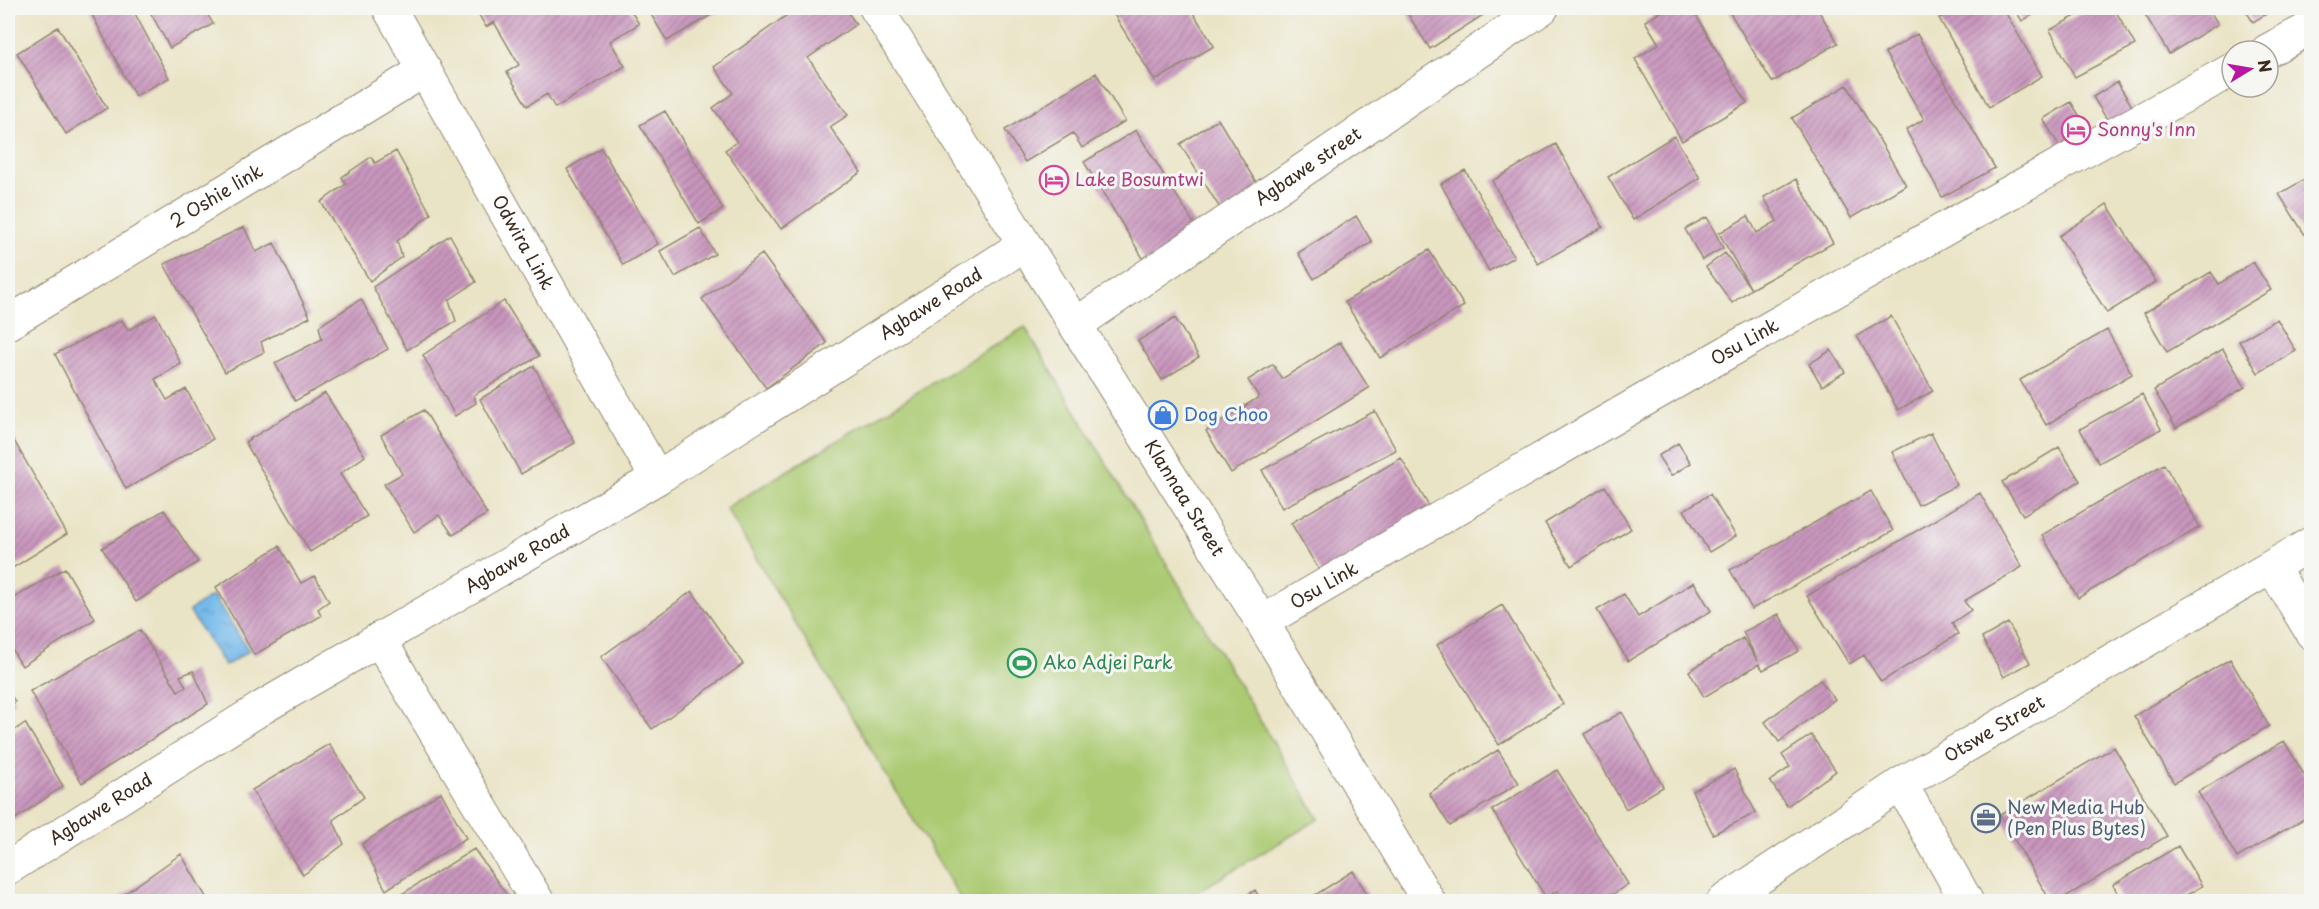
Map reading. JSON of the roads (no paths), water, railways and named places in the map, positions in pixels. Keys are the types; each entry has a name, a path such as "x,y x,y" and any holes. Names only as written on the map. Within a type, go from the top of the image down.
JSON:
{"street":[{"name":"Odwira Link","path":"389,8 657,478"},
{"name":"Klannaa Street","path":"876,8 1262,622 1429,902"},
{"name":"Agbawe street","path":"1075,325 1542,8"},
{"path":"2280,44 2312,27"},
{"name":"2 Oshie link","path":"8,322 425,70"},
{"name":"Osu Link","path":"1262,622 1625,409 2220,77"},
{"name":"Agbawe Road","path":"8,868 263,708 657,478 1024,245"},
{"name":"Otswe Street","path":"1723,902 1901,784 2273,568 2312,543"},
{"path":"2273,568 2312,633"},
{"path":"379,639 538,902"},
{"path":"1901,784 1967,902"}],"water":[{"path":"213,595 249,651 225,666 189,611"}],"place":[{"name":"Sonny's Inn","path":"2076,130"},
{"name":"Lake Bosumtwi","path":"1054,180"},
{"name":"Dog Choo","path":"1163,415"},
{"name":"Ako Adjei Park","path":"1022,663"},
{"name":"New Media Hub (Pen Plus Bytes)","path":"1986,818"}]}
